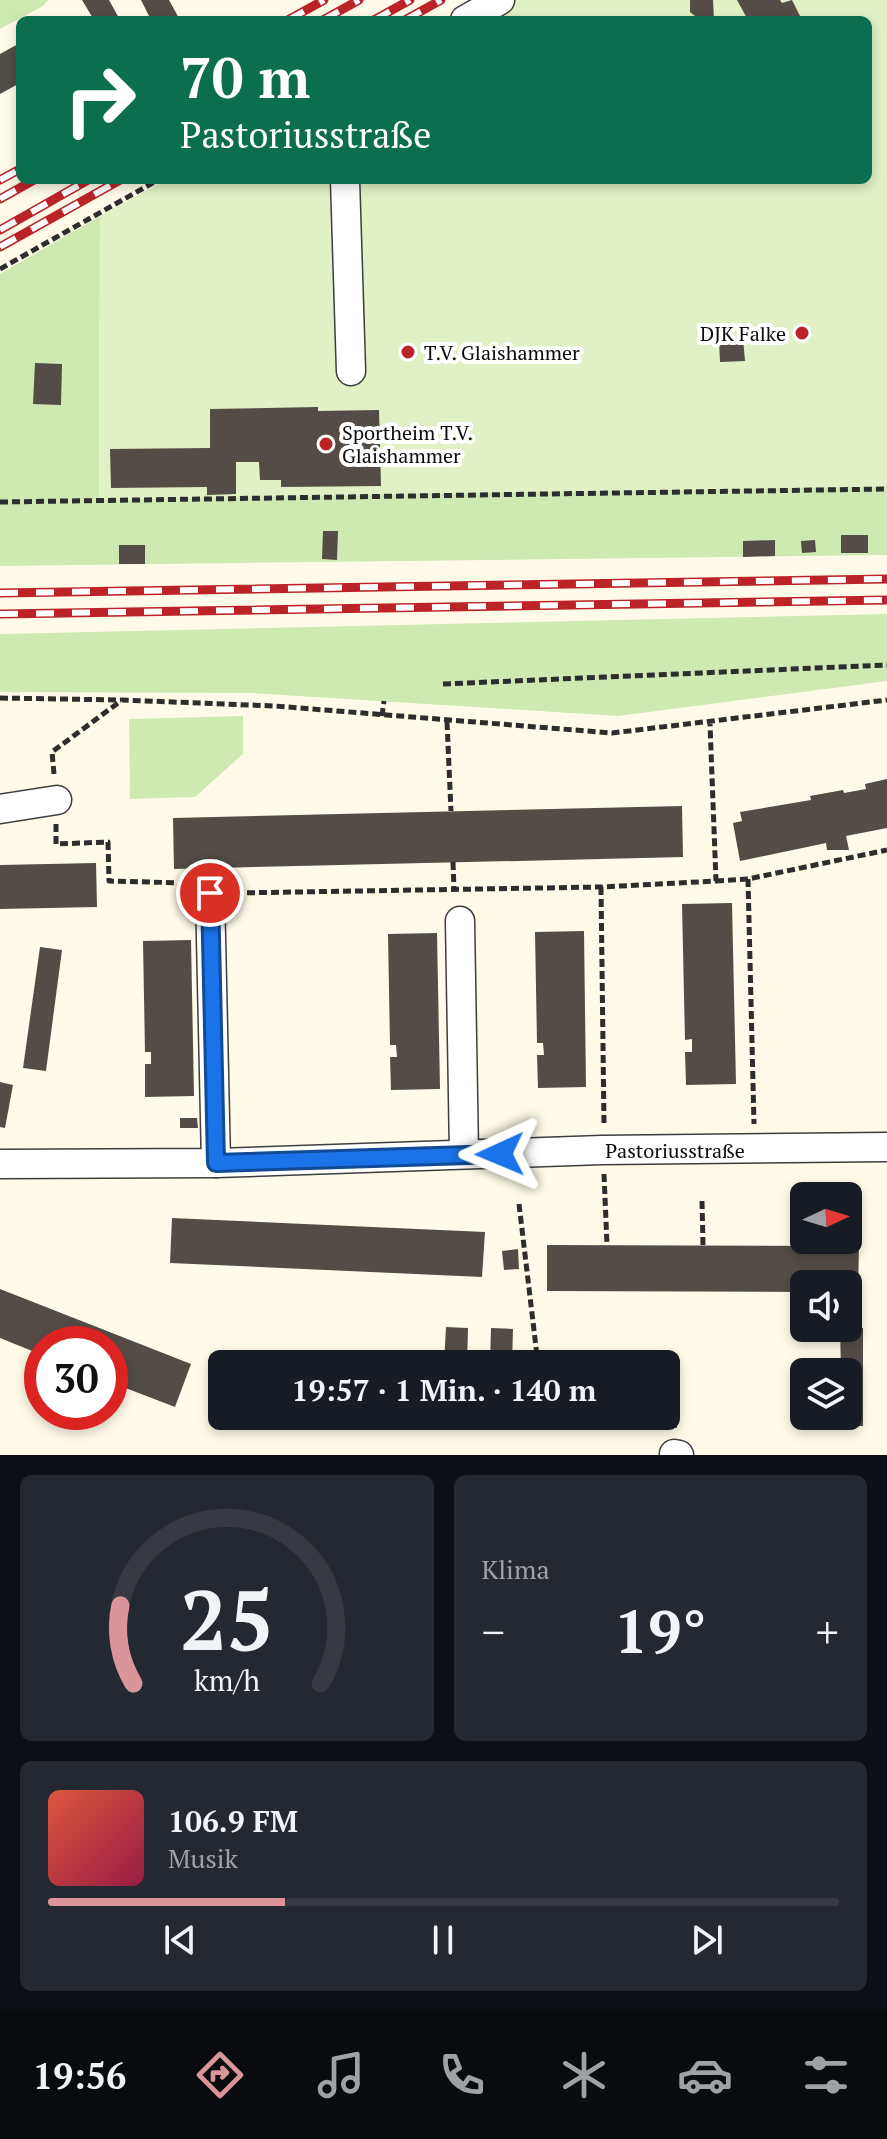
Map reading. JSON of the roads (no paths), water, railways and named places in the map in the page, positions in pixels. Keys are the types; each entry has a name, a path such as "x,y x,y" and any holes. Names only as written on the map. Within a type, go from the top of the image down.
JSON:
{"street":[{"path":"472,16 500,0"},
{"path":"345,184 351,371"},
{"path":"0,809 57,800"},
{"path":"210,893 216,1163"},
{"path":"460,921 464,1154"},
{"name":"Pastoriusstraße","path":"0,1164 216,1163 602,1150 887,1147"}],"railway":[{"path":"295,16 324,0"},
{"path":"330,16 359,0"},
{"path":"381,16 410,0"},
{"path":"412,16 441,0"},
{"path":"0,180 16,171"},
{"path":"0,199 27,184"},
{"path":"0,230 81,184"},
{"path":"0,247 113,184"},
{"path":"0,593 887,579"},
{"path":"0,614 887,600"}],"place":[{"name":"DJK Falke","path":"802,333"},
{"name":"T.V. Glaishammer","path":"408,352"},
{"name":"Sportheim T.V. Glaishammer","path":"326,444"}]}
